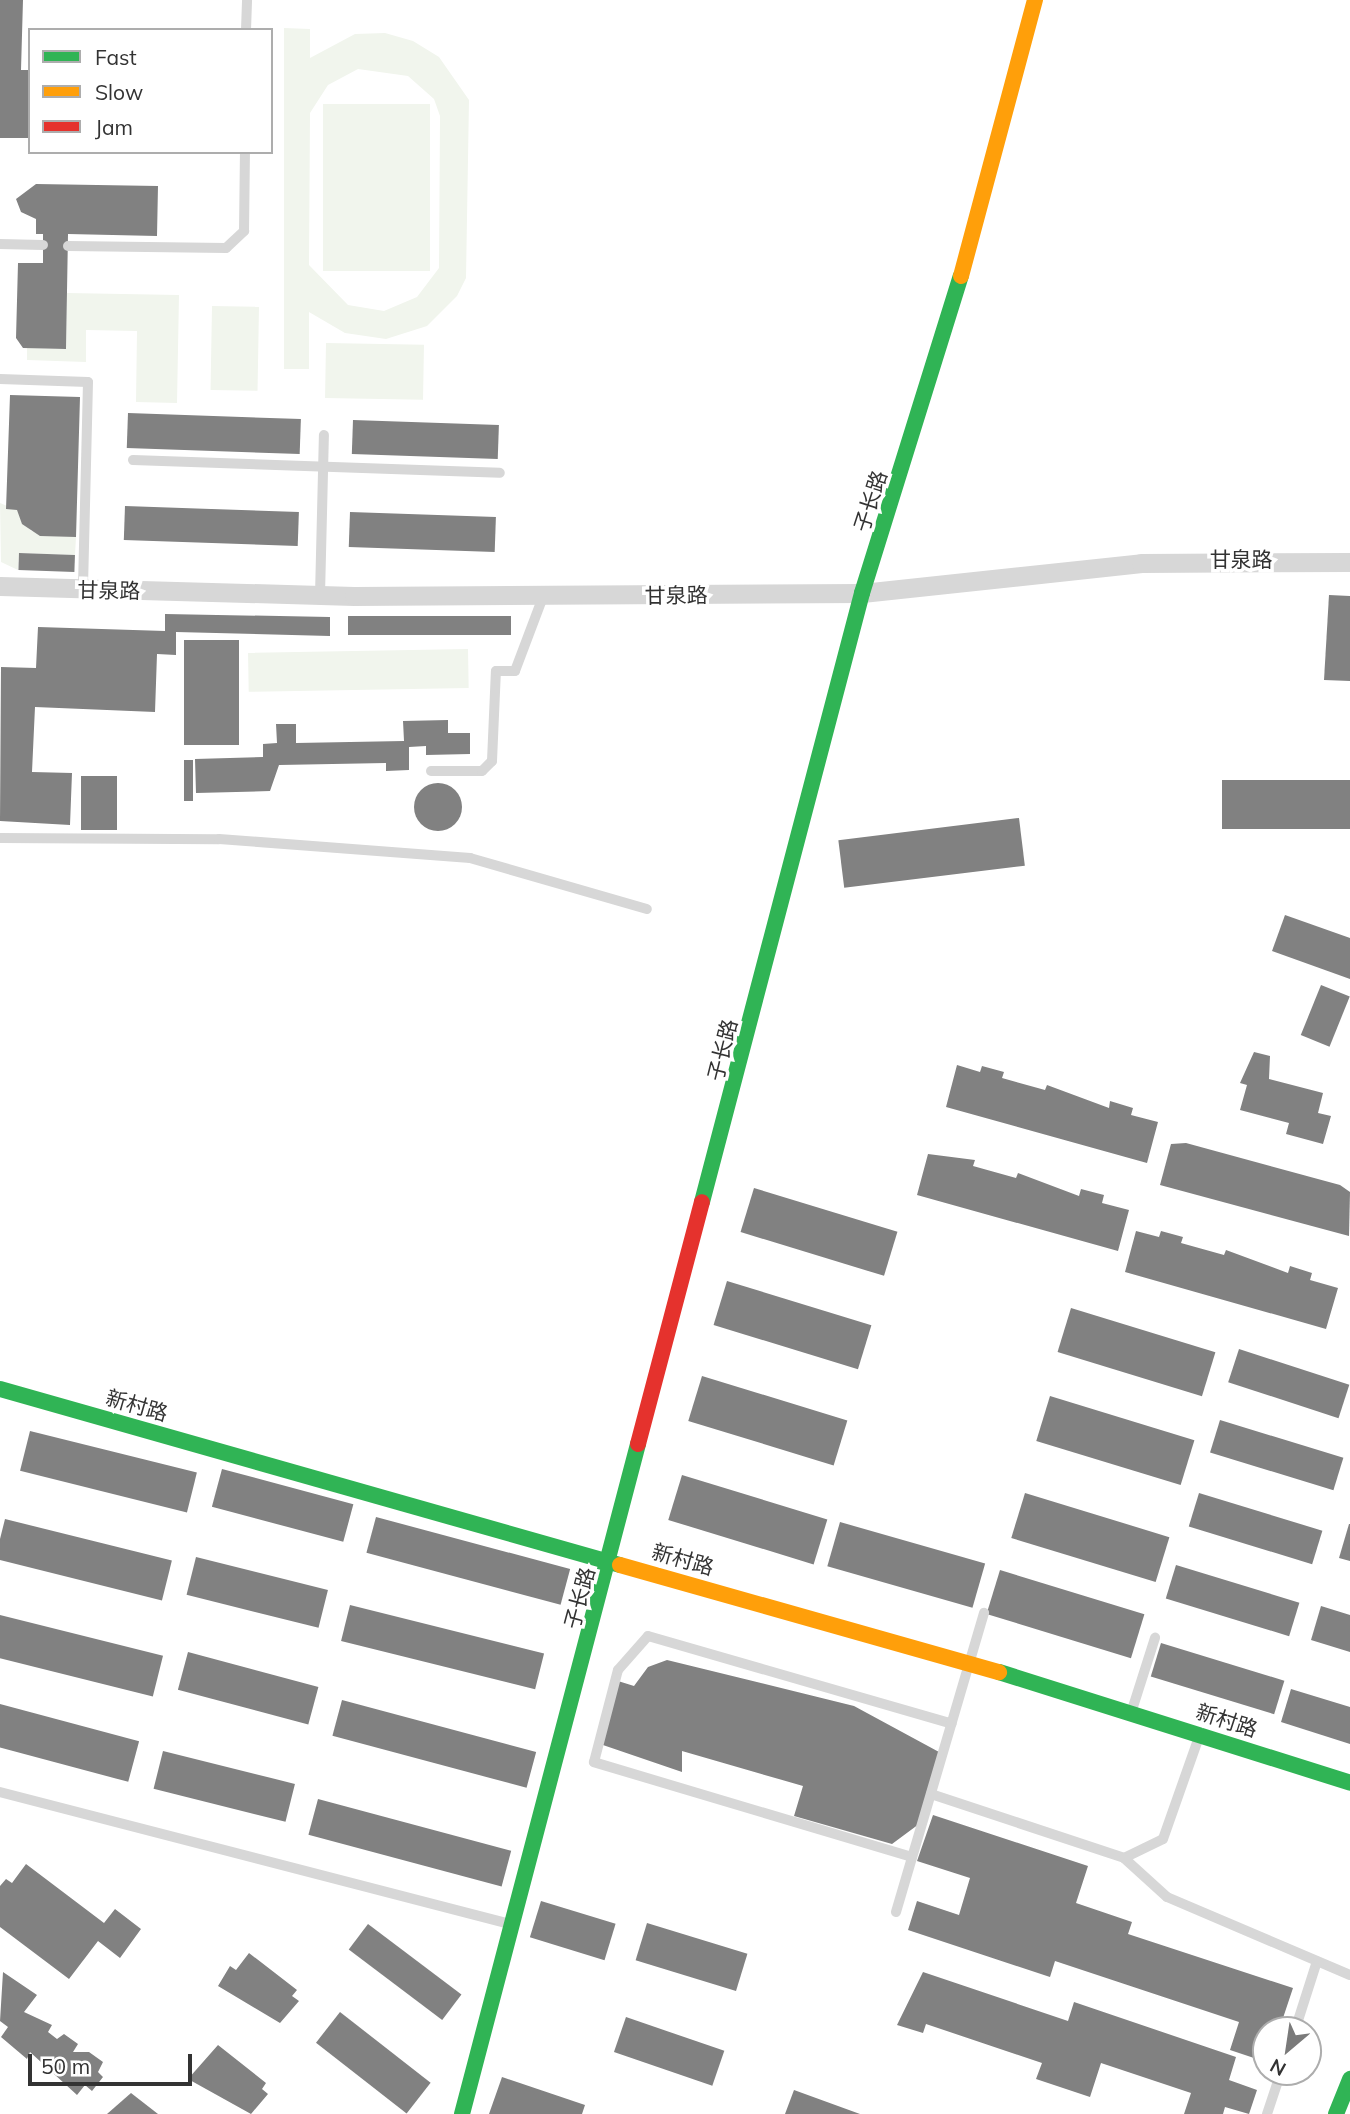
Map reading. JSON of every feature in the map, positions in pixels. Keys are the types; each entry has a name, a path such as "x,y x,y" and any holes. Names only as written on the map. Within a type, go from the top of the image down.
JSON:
{"street":[{"name":"子长路","path":"462,2114 611,1561 862,593 936,370 1035,0"},
{"name":"甘泉路","path":"0,586 320,595 543,597 862,593 1176,560 1350,562"},
{"name":"新村路","path":"0,1389 1132,1711 1350,1783"},
{"path":"1336,2114 1350,2080"}],"lane":[{"path":"246,28 247,0"},
{"path":"68,246 226,248 244,231 245,154"},
{"path":"0,244 43,245"},
{"path":"0,379 88,382 83,589"},
{"path":"320,595 324,435"},
{"path":"133,460 500,473"},
{"path":"430,771 482,771 492,761 496,671 515,671 543,597"},
{"path":"0,838 219,839 470,858 647,909"},
{"path":"896,1912 984,1613"},
{"path":"912,1857 594,1762 618,1670 648,1636 952,1724"},
{"path":"1132,1711 1155,1638"},
{"path":"1124,1858 1163,1839 1200,1733"},
{"path":"0,1792 514,1924"},
{"path":"931,1794 1124,1858 1167,1897 1350,1975"},
{"path":"1299,2016 1317,1961"},
{"path":"1268,2114 1277,2086"}],"shaded area":[{"path":"284,28 310,29 310,58 355,34 385,33 413,41 439,57 469,100 466,278 457,296 427,326 386,339 345,333 309,312 309,369 284,369","holes":["358,69 408,76 434,99 440,116 439,268 417,297 384,311 348,305 309,265 310,113 328,85"]},
{"path":"323,104 430,104 430,271 323,271"},
{"path":"67,293 179,295 177,403 136,402 137,331 86,330 86,362 27,360 27,348 66,349"},
{"path":"212,306 259,307 258,391 211,390"},
{"path":"326,343 424,345 423,400 325,398"},
{"path":"0,503 17,510 31,531 76,537 75,555 19,553 18,570 1,562"},
{"path":"468,649 469,688 249,692 248,653"}],"building":[{"path":"0,0 23,0 21,70 28,70 28,138 0,138"},
{"path":"36,184 158,186 157,236 68,234 66,349 23,348 16,338 18,263 43,263 43,234 36,234 36,219 21,212 16,199"},
{"path":"10,395 80,397 76,537 40,536 22,524 17,510 6,509"},
{"path":"128,413 301,419 300,454 127,448"},
{"path":"353,420 499,425 498,459 352,454"},
{"path":"125,506 299,512 298,546 124,540"},
{"path":"350,512 496,517 495,552 349,547"},
{"path":"19,553 75,555 74,572 18,570"},
{"path":"1329,595 1350,596 1350,681 1324,680"},
{"path":"165,614 330,617 330,636 176,632 176,655 157,654 155,712 35,707 32,772 72,773 70,825 0,821 1,667 36,668 38,627 165,631"},
{"path":"348,616 511,616 511,635 348,635"},
{"path":"184,640 239,640 239,745 184,745"},
{"path":"448,720 448,733 470,733 470,754 426,755 426,746 409,747 409,770 386,771 386,763 279,765 270,791 196,793 195,759 263,757 263,744 277,743 276,724 296,724 296,743 404,741 403,721"},
{"path":"184,760 193,760 193,801 184,801"},
{"path":"81,776 117,776 117,830 81,830"},
{"path":"1222,780 1350,780 1350,829 1222,829"},
{"path":"438,783 455,790 462,807 455,824 438,831 421,824 414,807 421,790"},
{"path":"1019,818 1025,866 844,888 838,840"},
{"path":"1285,915 1350,938 1350,979 1272,951"},
{"path":"1321,985 1350,997 1330,1047 1301,1035"},
{"path":"1254,1052 1270,1056 1269,1079 1323,1093 1318,1113 1331,1116 1323,1144 1286,1134 1289,1123 1240,1110 1247,1085 1240,1083"},
{"path":"957,1065 980,1072 982,1066 1004,1072 1002,1078 1045,1090 1047,1085 1109,1108 1110,1101 1133,1108 1131,1115 1158,1122 1147,1163 946,1107"},
{"path":"1186,1143 1340,1185 1350,1192 1349,1236 1160,1185 1171,1144"},
{"path":"928,1154 975,1160 973,1166 1016,1178 1018,1173 1079,1196 1081,1189 1104,1195 1102,1203 1129,1210 1118,1251 917,1195"},
{"path":"754,1188 897,1232 884,1276 741,1232"},
{"path":"1136,1231 1159,1237 1161,1231 1183,1237 1181,1243 1224,1255 1226,1250 1288,1273 1290,1266 1312,1273 1310,1280 1338,1288 1326,1329 1125,1272"},
{"path":"727,1281 871,1325 858,1369 714,1325"},
{"path":"1071,1308 1215,1352 1202,1396 1058,1352"},
{"path":"1239,1349 1349,1385 1339,1418 1228,1382"},
{"path":"702,1376 847,1420 834,1465 688,1421"},
{"path":"1050,1396 1194,1440 1181,1485 1036,1441"},
{"path":"1220,1420 1343,1458 1333,1490 1210,1453"},
{"path":"30,1431 197,1473 187,1512 20,1471"},
{"path":"222,1469 353,1504 343,1542 212,1507"},
{"path":"682,1475 827,1519 814,1564 668,1520"},
{"path":"1025,1493 1169,1537 1156,1582 1011,1538"},
{"path":"1199,1493 1322,1531 1312,1564 1189,1526"},
{"path":"376,1517 570,1569 561,1605 366,1553"},
{"path":"5,1519 172,1561 162,1600 0,1560 0,1539"},
{"path":"840,1522 985,1564 972,1608 827,1566"},
{"path":"1350,1524 1350,1561 1339,1558"},
{"path":"196,1557 328,1590 319,1628 187,1595"},
{"path":"1176,1565 1299,1603 1289,1636 1166,1598"},
{"path":"1000,1570 1144,1614 1131,1658 987,1614"},
{"path":"350,1605 544,1653 535,1689 341,1641"},
{"path":"1321,1606 1350,1615 1350,1652 1311,1640"},
{"path":"0,1615 163,1656 153,1696 0,1658"},
{"path":"1161,1643 1284,1681 1274,1714 1151,1676"},
{"path":"188,1652 318,1687 308,1725 178,1690"},
{"path":"667,1660 854,1706 939,1752 919,1824 892,1844 794,1816 803,1786 682,1751 682,1772 600,1744 618,1681 634,1686 648,1667"},
{"path":"1291,1689 1350,1707 1350,1744 1281,1722"},
{"path":"342,1700 536,1752 527,1788 332,1736"},
{"path":"0,1704 139,1741 128,1782 0,1747"},
{"path":"163,1751 295,1784 286,1822 154,1789"},
{"path":"318,1799 511,1851 502,1887 308,1835"},
{"path":"933,1815 1088,1866 1076,1903 1132,1922 1128,1934 1293,1988 1284,2016 1252,2016 1252,2057 1230,2050 1239,2022 1055,1961 1050,1977 908,1930 917,1901 959,1915 970,1878 917,1861"},
{"path":"26,1864 104,1923 115,1909 141,1929 120,1958 98,1941 69,1979 0,1927 0,1886 6,1879 12,1883"},
{"path":"541,1901 616,1924 604,1960 530,1937"},
{"path":"647,1923 747,1954 736,1991 636,1960"},
{"path":"368,1924 461,1994 442,2020 349,1950"},
{"path":"249,1953 297,1990 292,1996 299,2001 280,2023 218,1986 230,1966 236,1970"},
{"path":"3,1972 37,1995 24,2012 52,2025 48,2032 57,2039 64,2034 78,2044 73,2052 89,2052 103,2062 98,2072 103,2077 92,2091 85,2085 77,2095 30,2052 27,2059 1,2037 8,2027 0,2021"},
{"path":"923,1972 1068,2021 1074,2002 1236,2057 1229,2080 1257,2090 1249,2114 1225,2107 1223,2114 1184,2114 1191,2093 1101,2063 1090,2097 1036,2079 1042,2063 926,2024 923,2033 897,2025"},
{"path":"340,2012 431,2083 407,2114 316,2043"},
{"path":"626,2017 724,2051 712,2086 614,2052"},
{"path":"218,2045 266,2083 262,2089 268,2094 251,2114 188,2079"},
{"path":"502,2077 585,2105 582,2114 489,2114"},
{"path":"794,2090 860,2114 785,2114"},
{"path":"131,2093 158,2114 107,2114"}],"traffic: fast":[{"path":"702,1202 862,593 961,276"},
{"path":"0,1389 620,1565"},
{"path":"462,2114 638,1444"},
{"path":"999,1672 1350,1783"},
{"path":"1336,2114 1350,2079"}],"traffic: slow":[{"path":"961,276 1035,0"},
{"path":"620,1565 999,1672"}],"traffic: jam":[{"path":"638,1444 702,1202"}]}
